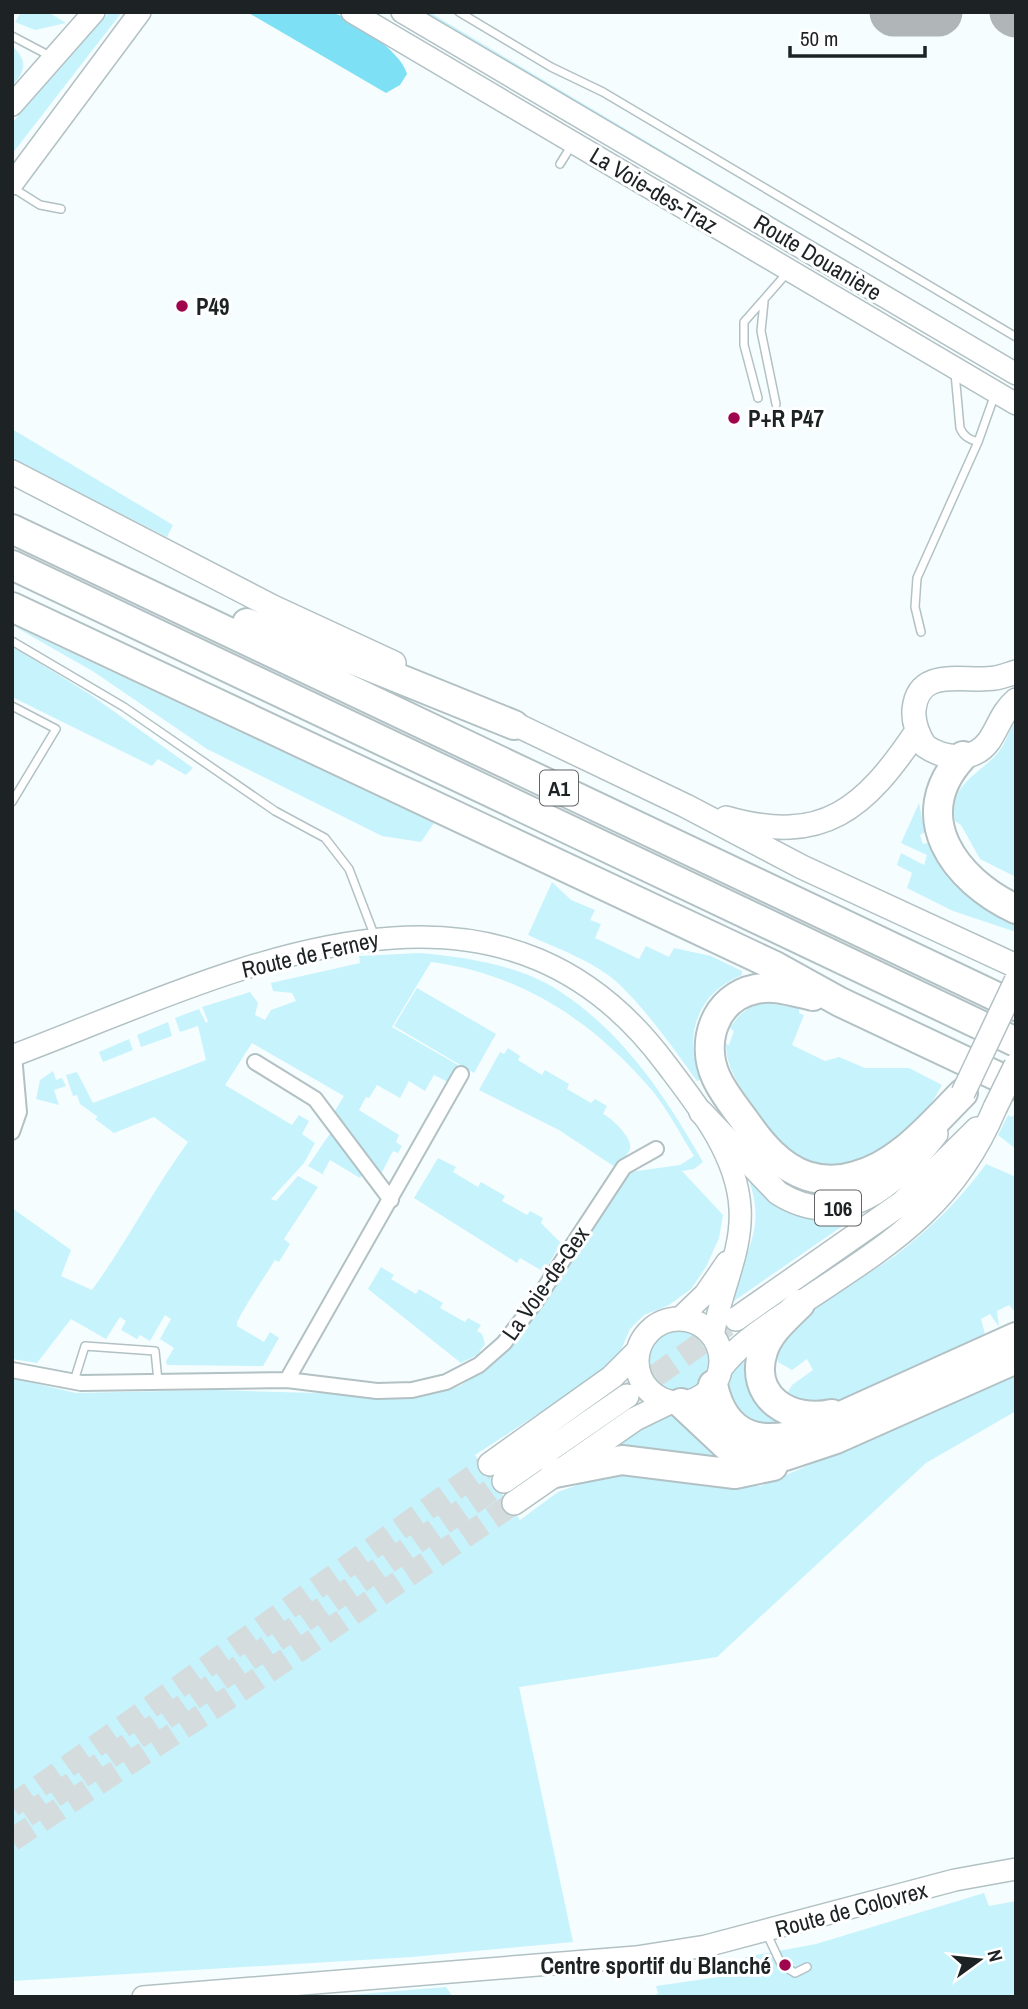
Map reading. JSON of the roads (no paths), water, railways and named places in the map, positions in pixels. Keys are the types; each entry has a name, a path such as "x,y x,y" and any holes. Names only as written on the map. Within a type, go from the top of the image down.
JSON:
{"highway":[{"name":"A1","path":"12,529 1016,1006"},
{"name":"A1","path":"12,565 1016,1042"},
{"path":"106,573 326,649 514,725"},
{"path":"12,607 775,966 840,1002 1016,1085"},
{"path":"963,756 946,776 939,795 937,816 944,841 956,863 973,883 1016,909"},
{"path":"840,1002 782,989 755,989 732,1000 714,1022 709,1045 715,1075 757,1137 780,1161 799,1173 818,1179 838,1179 865,1173 897,1155 963,1093"},
{"path":"800,1304 773,1332 763,1350 760,1369 766,1391 780,1407 799,1415 824,1416 858,1406"},
{"path":"717,1377 728,1420 738,1429 762,1439 800,1434 1016,1337"},
{"path":"555,1473 622,1460 736,1474 763,1469 1016,1359"},
{"path":"675,1402 736,1452 768,1458 799,1452"}],"main road":[{"path":"12,472 273,607 453,691 514,725 686,806 766,849 1016,966"},
{"path":"1016,672 994,679 942,678 930,682 920,692 914,712 917,731 925,746 936,754 963,756 984,746 1000,716 1016,700"},
{"path":"966,678 980,686 990,702 994,727"},
{"path":"686,806 761,826 801,826 827,820 849,810 870,794 917,731"},
{"path":"889,908 1016,949"},
{"name":"106","path":"701,1112 778,1193 794,1203 822,1209 854,1204 897,1178 932,1139 963,1093 1016,981"},
{"name":"106","path":"675,1402 694,1400 749,1338 903,1232 943,1195 974,1154 1016,1065"},
{"path":"918,1186 946,1141 963,1093"},
{"path":"736,1319 881,1218 950,1158 995,1108"},
{"path":"680,1318 701,1324 713,1337"},
{"name":"106","path":"638,1352 641,1341 657,1324 680,1318"},
{"name":"106","path":"713,1337 720,1354 717,1377"},
{"path":"638,1352 639,1374 644,1384 650,1392 675,1402"},
{"path":"626,1396 497,1472 612,1377 638,1352"},
{"path":"514,1503 635,1419 675,1402"}],"street":[{"path":"12,105 94,12"},
{"path":"12,186 140,12"},
{"name":"La Voie-des-Traz","path":"352,12 1016,404"},
{"name":"Route Douanière","path":"402,12 1016,374"},
{"name":"Route de Ferney","path":"13,1056 240,969 304,950 375,937 426,935 464,940 504,948 558,969 621,1013 659,1054 701,1112 728,1160 738,1191 740,1221 713,1337"},
{"path":"12,1132 19,1112 13,1056"},
{"path":"255,1062 315,1099 391,1200"},
{"path":"287,1380 461,1074"},
{"name":"La Voie-de-Gex","path":"12,1370 74,1382 287,1380 377,1391 412,1390 446,1382 479,1365 504,1343 536,1301 624,1167 656,1149"},
{"name":"Route de Ferney","path":"680,1318 705,1294 733,1251"},
{"name":"Route de Colovrex","path":"144,1997 636,1957 706,1946 955,1880 1016,1869"}],"lane":[{"path":"459,12 551,67 603,92 1016,337"},
{"path":"12,36 53,58"},
{"path":"560,164 573,143"},
{"path":"12,186 40,205 61,209"},
{"path":"758,398 744,345 744,322 790,270"},
{"path":"764,301 761,331 776,404"},
{"path":"955,368 959,390 960,428 963,436 978,442"},
{"path":"921,632 915,607 917,578 957,494 995,393"},
{"path":"12,641 124,707 275,811 325,838 349,869 375,937"},
{"path":"12,706 56,729 12,803"},
{"path":"74,1382 85,1346 155,1351 159,1382"},
{"path":"766,1931 781,1964 795,1973 807,1967"}],"water":[{"path":"309,11 338,15 362,27 386,46 403,65 407,74 400,85 386,93 247,12"}],"tunnel":[{"path":"627,1396 727,1325"},
{"path":"12,1806 490,1464"},
{"path":"26,1816 504,1481"},
{"path":"12,1840 256,1680 514,1503"}],"place":[{"name":"P49","path":"182,306"},
{"name":"P+R P47","path":"734,418"},
{"name":"Centre sportif du Blanché","path":"785,1965"}]}
